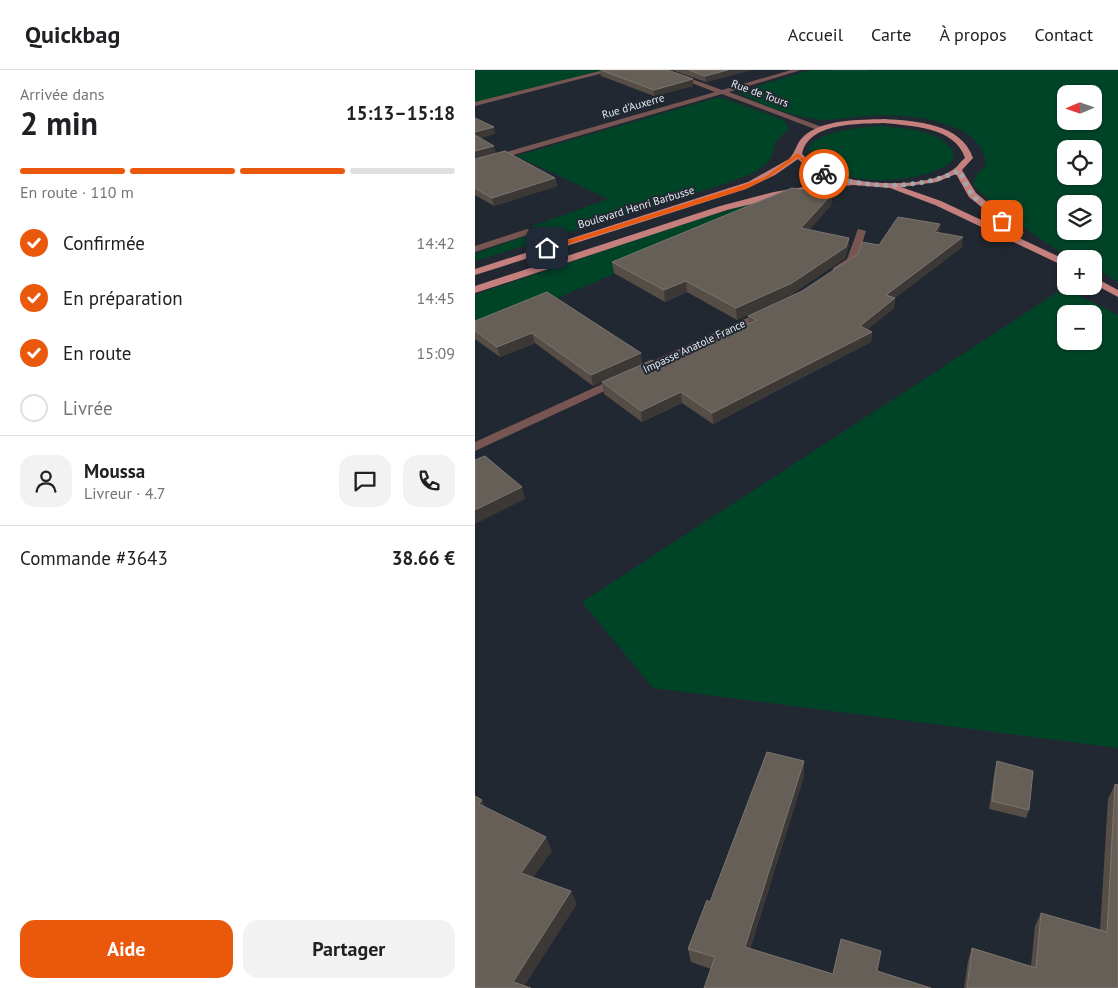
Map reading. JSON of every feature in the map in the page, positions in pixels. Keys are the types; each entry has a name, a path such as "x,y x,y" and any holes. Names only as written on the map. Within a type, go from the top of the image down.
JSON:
{"main road":[{"name":"Boulevard Henri Barbusse","path":"475,272 743,188 767,178 785,166 798,155 798,147 802,140 823,129 851,123 884,121 933,128 957,138 969,151 969,158 966,164 959,171"},
{"path":"798,155 802,161 821,174 853,182 884,185 928,182 959,171 972,195 1042,251"},
{"name":"Boulevard Henri Barbusse","path":"475,290 604,246 769,194 853,182"},
{"path":"884,185 938,202 1057,259"},
{"path":"1102,285 1118,294"}],"street":[{"path":"475,104 612,70"},
{"name":"Rue de Tours","path":"661,70 823,129"},
{"name":"Rue d'Auxerre","path":"475,164 798,70"},
{"path":"828,276 852,260 861,231"},
{"path":"475,249 527,232"},
{"name":"Impasse Anatole France","path":"475,447 779,307"}],"path":[{"path":"834,70 867,70"}],"green space":[{"path":"475,70 608,70 475,102"},
{"path":"811,70 1118,70 1118,282 1102,273 1102,250 1058,250 1008,215 973,185 976,176 986,165 985,159 978,143 964,132 936,121 901,116 865,116 828,120 813,119 779,110 737,92"},
{"path":"719,97 784,120 789,128 776,141 772,156 764,166 751,174 718,186 475,261 475,254 540,231 532,226 609,199 516,156"},
{"path":"879,126 921,131 941,139 954,154 952,161 939,169 923,175 904,179 863,179 827,169 815,160 810,151 812,143 832,133"},
{"path":"830,188 821,199 799,195 475,333 475,295 647,236 730,210 790,194"},
{"path":"1057,293 1057,295 1078,295 1098,305 1057,305 1057,350 1102,350 1102,307 1118,315 1118,748 653,688 582,602"}],"building":[{"path":"601,70 668,70 693,79 654,90"},
{"path":"689,70 728,70 705,76"},
{"path":"475,118 494,127 475,132"},
{"path":"475,135 494,146 475,151"},
{"path":"505,151 555,178 492,198 475,188 475,159"},
{"path":"792,188 832,194 801,228 849,238 846,247 792,283 736,308 686,281 664,290 612,262"},
{"path":"898,217 940,224 935,232 963,237 886,295 895,298 860,326 872,332 712,413 681,392 641,411 602,382 652,360 659,365 757,320 748,316 802,291 858,254 862,242 879,245"},
{"path":"547,292 641,353 591,375 532,333 497,347 475,331 475,321"},
{"path":"485,456 522,487 475,510 475,460"},
{"path":"767,752 804,761 745,947 833,974 841,939 881,951 877,971 931,988 704,988 715,957 688,949 707,900 710,902"},
{"path":"997,761 1033,771 1029,810 992,801"},
{"path":"1115,784 1118,785 1118,988 967,988 972,948 1036,968 1041,913 1107,932"},
{"path":"475,796 482,800 479,804 546,837 521,873 571,891 513,982 531,988 475,988"}],"way so far":[{"path":"824,174 853,182 884,185 928,182 959,171 967,189 972,195 1002,221"}],"route":[{"path":"547,248 743,188 767,178 798,155 810,168 824,174"}]}
